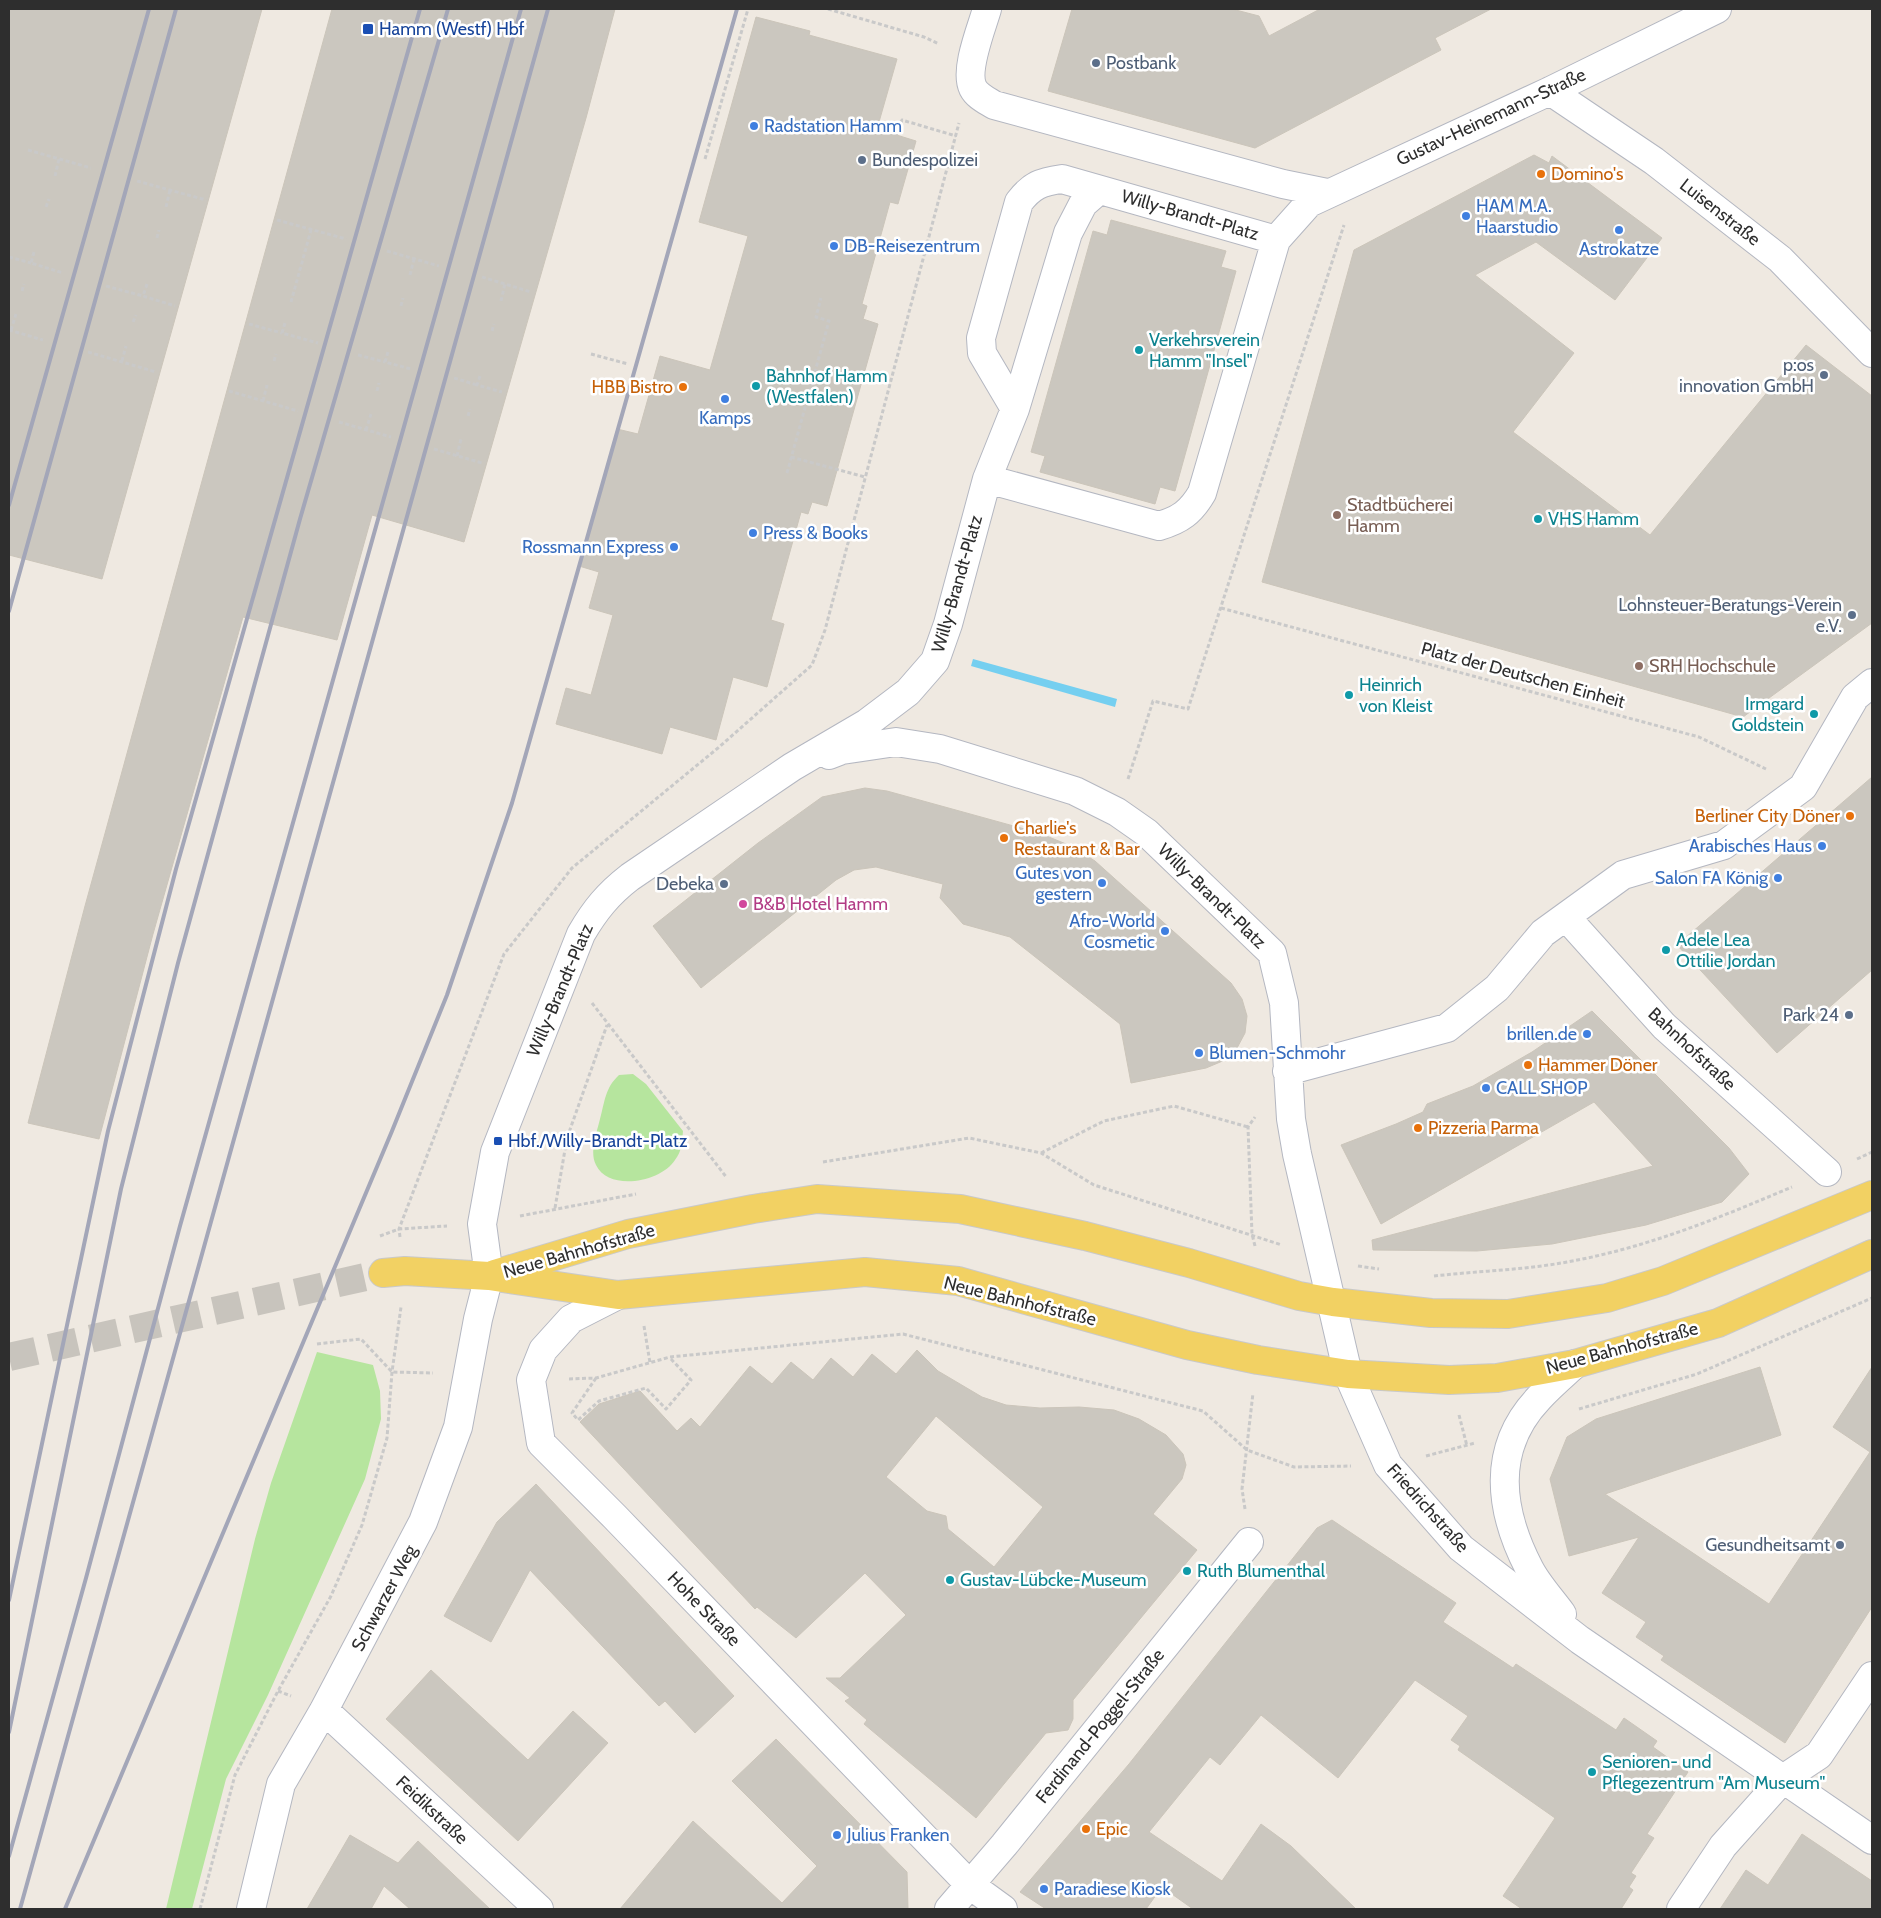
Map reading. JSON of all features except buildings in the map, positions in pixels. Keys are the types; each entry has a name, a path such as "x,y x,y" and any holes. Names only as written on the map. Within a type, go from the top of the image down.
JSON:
{"main road":[{"name":"Neue Bahnhofstraße","path":"489,1276 628,1234 753,1209 818,1199 960,1209 1085,1236 1189,1263 1299,1296 1333,1302 1431,1313 1508,1314 1607,1298 1663,1281 1872,1196"},
{"name":"Neue Bahnhofstraße","path":"489,1276 618,1295 865,1272 958,1282 1187,1344 1258,1360 1348,1374 1459,1380 1497,1378 1575,1364 1718,1323 1872,1254"},
{"path":"394,1272 489,1276"}],"street":[{"path":"987,9 970,75 973,88 981,97 994,105 1283,184 1327,192"},
{"name":"Gustav-Heinemann-Straße","path":"1276,240 1309,203 1327,192 1550,91 1717,9"},
{"name":"Luisenstraße","path":"1550,91 1654,162 1737,224 1780,259 1872,353"},
{"path":"1015,409 982,353 981,338 1019,202 1029,189 1042,182 1062,179 1099,190"},
{"name":"Willy-Brandt-Platz","path":"489,1276 482,1224 495,1152 567,967 581,934 597,908 610,893 702,826 792,767 867,723 908,692 935,661 948,624 987,479 1015,409 1068,233 1083,204 1099,190 1276,240 1205,484 1193,508 1178,521 1159,526 987,479"},
{"path":"1287,1071 1447,1028 1497,988 1543,933 1623,875 1724,844 1803,787 1855,697 1872,683"},
{"name":"Willy-Brandt-Platz","path":"792,767 842,750 896,742 940,749 1075,791 1117,812 1147,833 1272,953 1284,1003 1287,1071 1297,1154 1333,1302"},
{"name":"Bahnhofstraße","path":"1566,917 1664,1026 1827,1172"},
{"name":"Schwarzer Weg","path":"251,1909 281,1784 324,1710 424,1522 458,1427 478,1319 489,1276"},
{"path":"531,1380 543,1350 571,1319 618,1295"},
{"name":"Friedrichstraße","path":"1333,1302 1348,1374 1388,1465 1461,1548 1580,1640 1872,1840"},
{"name":"Friedrichstraße","path":"1575,1364 1538,1399 1518,1427 1509,1447 1503,1470 1505,1501 1511,1526 1529,1569 1580,1640"},
{"name":"Hohe Straße","path":"531,1380 541,1444 615,1517 970,1885 1003,1909"},
{"name":"Ferdinand-Poggel-Straße","path":"949,1909 1248,1542"},
{"path":"1681,1909 1723,1846 1782,1779 1819,1755 1872,1676"},
{"name":"Feidikstraße","path":"324,1710 539,1909"}],"path":[{"path":"705,159 748,9"},
{"path":"828,9 924,37 973,58"},
{"path":"200,1909 235,1775 278,1690 331,1596 362,1525 387,1438 392,1372 394,1272 399,1229 504,954 572,868 718,748 812,665 825,630 963,105 973,88"},
{"path":"896,135 902,120 956,136"},
{"path":"28,150 91,168"},
{"path":"55,176 59,159"},
{"path":"1117,812 1153,701 1188,709 1357,179"},
{"path":"137,181 206,200"},
{"path":"166,207 170,190"},
{"path":"46,206 49,199"},
{"path":"277,220 346,240"},
{"path":"157,238 159,230"},
{"path":"291,302 311,230"},
{"path":"387,251 439,266"},
{"path":"31,263 34,252"},
{"path":"9,257 63,272"},
{"path":"410,275 414,259"},
{"path":"482,277 531,292"},
{"path":"22,291 24,284"},
{"path":"143,296 146,284"},
{"path":"501,301 506,284"},
{"path":"106,286 175,306"},
{"path":"401,306 403,298"},
{"path":"787,473 829,321 816,317 821,298"},
{"path":"16,314 10,330 43,340"},
{"path":"133,322 136,315"},
{"path":"282,333 285,323"},
{"path":"249,324 318,343"},
{"path":"492,331 494,324"},
{"path":"122,361 126,346"},
{"path":"88,352 156,372"},
{"path":"386,362 388,352"},
{"path":"274,361 276,354"},
{"path":"591,354 628,364"},
{"path":"358,355 410,369"},
{"path":"477,384 480,376"},
{"path":"454,378 502,392"},
{"path":"377,391 380,383"},
{"path":"262,401 267,385"},
{"path":"230,391 298,411"},
{"path":"468,416 470,409"},
{"path":"366,430 371,414"},
{"path":"339,422 391,437"},
{"path":"457,456 461,439"},
{"path":"434,449 482,463"},
{"path":"791,456 865,477"},
{"name":"Platz der Deutschen Einheit","path":"1221,608 1699,737 1803,787"},
{"path":"567,967 607,1025 753,1209"},
{"path":"555,1208 567,1138 607,1025"},
{"path":"1041,1153 1104,1121 1174,1106 1248,1127"},
{"path":"1430,1276 1567,1262 1649,1242 1692,1228 1872,1152"},
{"path":"1252,1234 1322,1259 1385,1271"},
{"path":"1575,1411 1698,1374 1872,1298"},
{"path":"531,1380 596,1378 670,1357 903,1334 1203,1410 1246,1450 1294,1467 1388,1465 1467,1446 1518,1427"},
{"path":"317,1344 362,1339 392,1372 468,1375"},
{"path":"596,1378 572,1412 578,1420 599,1401 646,1388 666,1409 691,1380 670,1357"}],"green space":[{"path":"633,1074 646,1084 683,1131 679,1153 668,1168 659,1174 647,1178 623,1181 612,1179 603,1173 594,1160 593,1148 608,1090 619,1075"},
{"path":"317,1352 373,1365 380,1391 381,1419 365,1479 268,1695 226,1779 192,1909 166,1909 255,1539 271,1483"}],"water":[{"path":"973,659 1117,699 1115,707 971,666"}],"tunnel":[{"path":"9,1357 383,1273"}],"railway":[{"path":"9,505 149,9"},
{"path":"9,611 176,9"},
{"path":"9,1600 108,1131 176,869 420,9"},
{"path":"9,1732 121,1189 178,963 300,519 448,9"},
{"path":"9,1856 180,1226 521,9"},
{"path":"20,1909 548,9"},
{"path":"65,1909 392,1131 447,995 512,803 737,9"}],"place":[{"name":"Hamm (Westf) Hbf","path":"368,29"},
{"name":"Postbank","path":"1096,63"},
{"name":"Radstation Hamm","path":"754,126"},
{"name":"Bundespolizei","path":"862,160"},
{"name":"Domino's","path":"1541,174"},
{"name":"HAM M.A. Haarstudio","path":"1466,216"},
{"name":"Astrokatze","path":"1619,230"},
{"name":"DB-Reisezentrum","path":"834,246"},
{"name":"Verkehrsverein Hamm \"Insel\"","path":"1139,350"},
{"name":"p:os innovation GmbH","path":"1824,375"},
{"name":"Bahnhof Hamm (Westfalen)","path":"756,386"},
{"name":"HBB Bistro","path":"683,387"},
{"name":"Kamps","path":"725,399"},
{"name":"Stadtbücherei Hamm","path":"1337,515"},
{"name":"VHS Hamm","path":"1538,519"},
{"name":"Press & Books","path":"753,533"},
{"name":"Rossmann Express","path":"674,547"},
{"name":"Lohnsteuer-Beratungs-Verein e.V.","path":"1852,615"},
{"name":"SRH Hochschule","path":"1639,666"},
{"name":"Heinrich von Kleist","path":"1349,695"},
{"name":"Irmgard Goldstein","path":"1814,714"},
{"name":"Berliner City Döner","path":"1850,816"},
{"name":"Charlie's Restaurant & Bar","path":"1004,838"},
{"name":"Arabisches Haus","path":"1822,846"},
{"name":"Salon FA König","path":"1778,878"},
{"name":"Gutes von gestern","path":"1102,883"},
{"name":"Debeka","path":"724,884"},
{"name":"B&B Hotel Hamm","path":"743,904"},
{"name":"Afro-World Cosmetic","path":"1165,931"},
{"name":"Adele Lea Ottilie Jordan","path":"1666,950"},
{"name":"Park 24","path":"1849,1015"},
{"name":"brillen.de","path":"1587,1034"},
{"name":"Blumen-Schmohr","path":"1199,1053"},
{"name":"Hammer Döner","path":"1528,1065"},
{"name":"CALL SHOP","path":"1486,1088"},
{"name":"Pizzeria Parma","path":"1418,1128"},
{"name":"Hbf./Willy-Brandt-Platz","path":"498,1141"},
{"name":"Gesundheitsamt","path":"1840,1545"},
{"name":"Ruth Blumenthal","path":"1187,1571"},
{"name":"Gustav-Lübcke-Museum","path":"950,1580"},
{"name":"Senioren- und Pflegezentrum \"Am Museum\"","path":"1592,1772"},
{"name":"Epic","path":"1086,1829"},
{"name":"Julius Franken","path":"837,1835"},
{"name":"Paradiese Kiosk","path":"1044,1889"}]}
